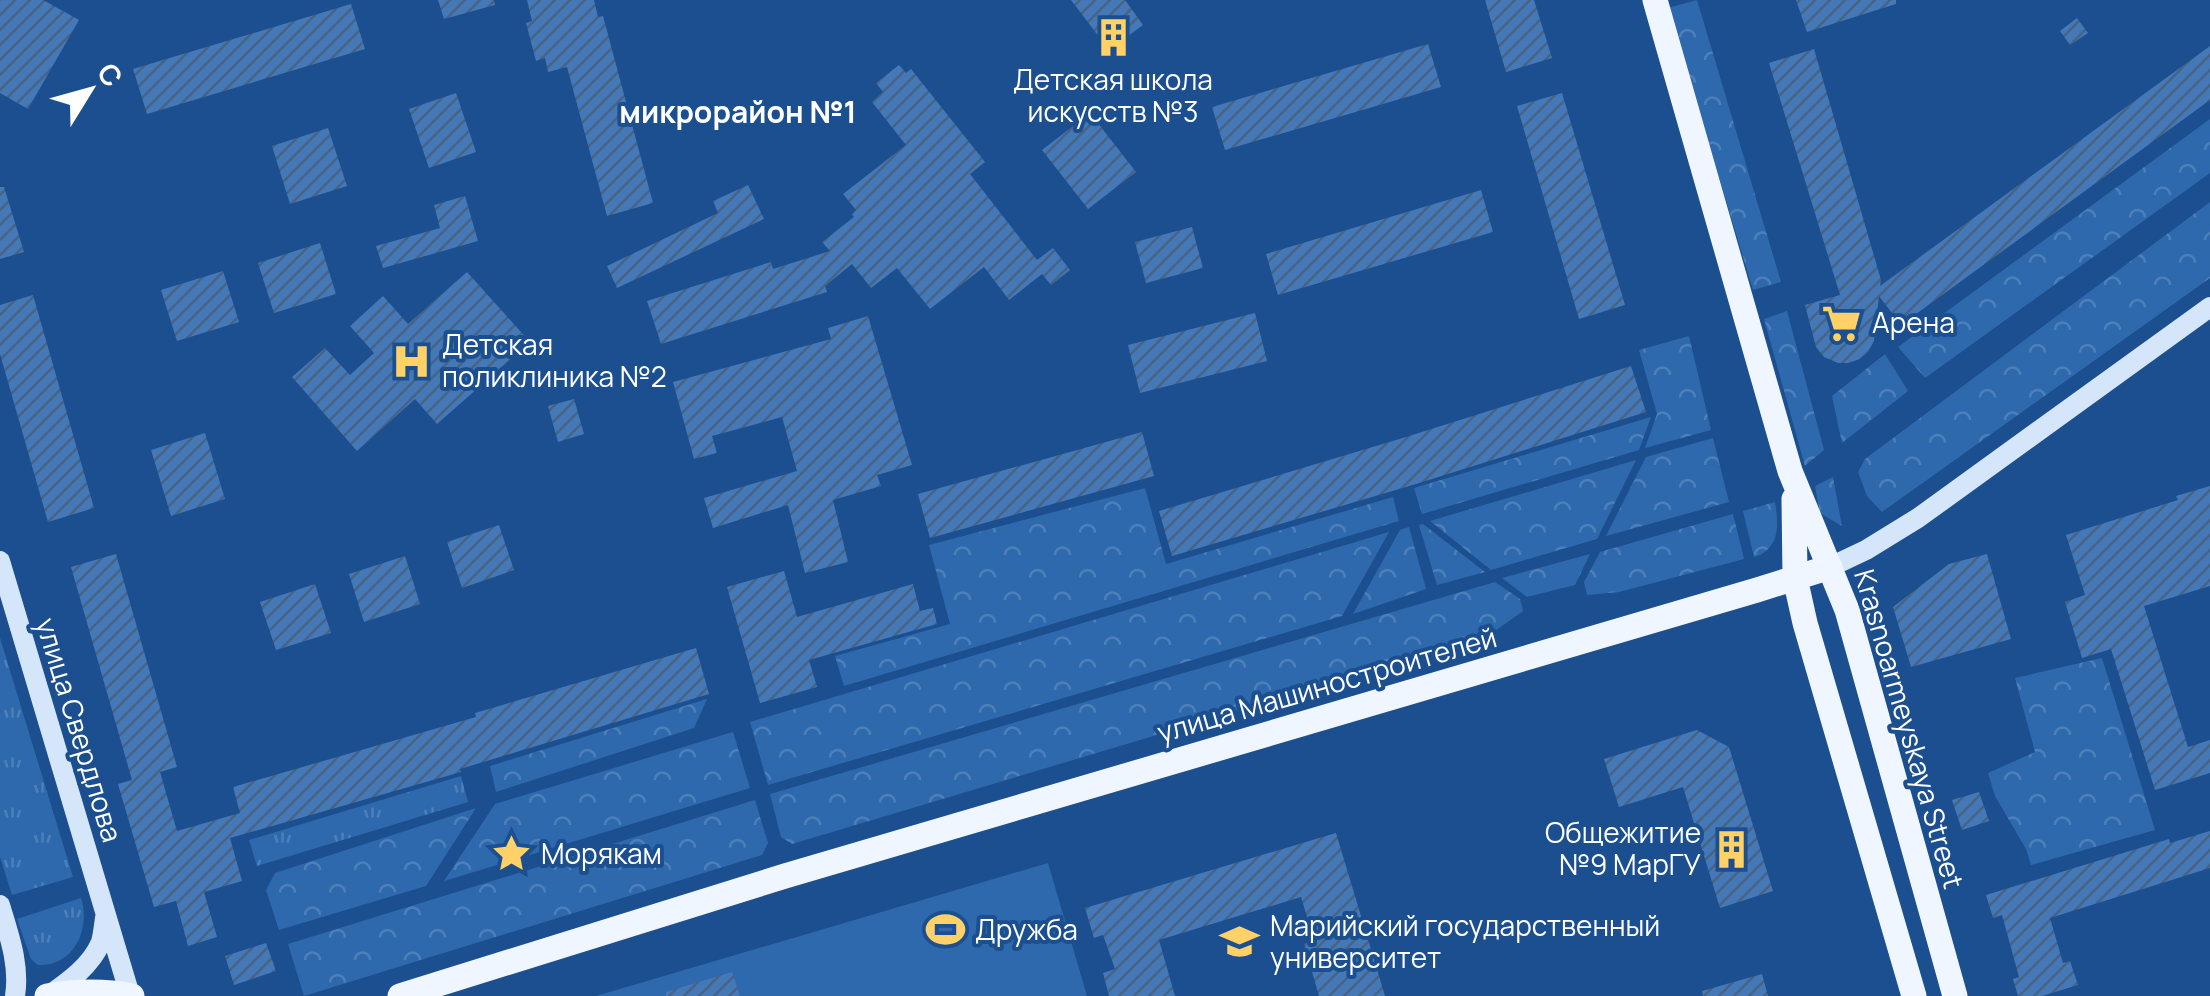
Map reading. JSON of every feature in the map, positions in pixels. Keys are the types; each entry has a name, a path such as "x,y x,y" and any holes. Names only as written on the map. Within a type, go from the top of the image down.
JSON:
{"main road":[{"name":"Krasnoarmeyskaya Street","path":"1655,0 1794,484 1847,610 1954,996"},
{"name":"улица Машиностроителей","path":"400,996 786,876 1830,566 1866,550 1918,518 2210,308"},
{"name":"Krasnoarmeyskaya Street","path":"1794,484 1795,578 1805,624 1914,996"},
{"name":"улица Свердлова","path":"0,561 130,996"},
{"path":"0,905 14,952 15,996"},
{"path":"47,996 89,962 101,942 106,916"},
{"path":"47,996 78,991 130,996"}],"green space":[{"path":"1697,0 1781,282 1753,290 1668,8"},
{"path":"2210,119 2210,173 1925,378 1898,347"},
{"path":"2210,202 2210,278 1882,512 1867,496 1858,472 1865,459"},
{"path":"1787,311 1824,450 1805,466 1764,319"},
{"path":"1689,336 1711,430 1645,448 1657,414 1639,350"},
{"path":"1885,354 1908,391 1842,443 1832,396"},
{"path":"1651,417 1639,450 1422,514 1414,488"},
{"path":"1713,438 1729,502 1606,536 1646,457"},
{"path":"1636,460 1597,539 1491,570 1430,521"},
{"path":"1833,477 1842,526 1820,513 1815,486"},
{"path":"1145,488 1166,564 1393,497 1399,521 844,686 835,656 950,624 929,545"},
{"path":"1775,502 1776,535 1769,548 1754,557 1743,511"},
{"path":"1733,514 1744,559 1619,592 1587,595 1584,582 1600,552"},
{"path":"1423,524 1485,572 1437,585 1419,525"},
{"path":"1409,527 1426,589 1353,614 1400,530"},
{"path":"1389,532 1342,616 768,785 750,722"},
{"path":"1590,554 1575,585 1527,597 1502,578"},
{"path":"1495,582 1520,599 1523,611 1488,636 792,844 781,837 770,794"},
{"path":"0,638 73,877 12,895 0,857"},
{"path":"2102,658 2155,830 2031,865 1995,796 1988,773 2035,752 2015,678"},
{"path":"707,699 694,728 496,792 490,766"},
{"path":"733,732 750,788 444,881 495,804"},
{"path":"461,776 468,802 257,866 249,840"},
{"path":"755,800 768,843 762,855 304,996 288,944"},
{"path":"476,808 426,886 279,930 266,890 275,873"},
{"name":"Дружба","path":"1048,863 1087,996 596,996"},
{"path":"81,898 84,921 77,944 61,960 38,965 31,959 17,919"}],"building":[{"path":"0,0 43,0 79,20 28,109 0,93"},
{"path":"438,0 494,0 495,5 444,19"},
{"path":"527,0 594,0 598,17 603,16 653,203 607,216 567,67 548,72 545,58 536,61 526,23 532,21"},
{"name":"Детская школа искусств №3","path":"1071,0 1125,0 1143,25 1109,50"},
{"path":"1485,0 1534,0 1552,58 1506,72"},
{"path":"1796,0 1896,0 1896,4 1807,32"},
{"path":"351,4 365,49 147,114 133,69"},
{"path":"2077,18 2088,33 2070,45 2060,31"},
{"path":"1428,44 1441,87 1225,150 1212,107"},
{"path":"2210,46 2210,100 1901,325 1879,296 1874,341 1860,359 1838,363 1824,357 1816,347 1805,305 1840,295 1769,63 1814,49 1880,286"},
{"path":"899,65 906,73 911,69 985,162 970,174 1037,260 1053,248 1070,270 1051,285 1042,274 1009,300 984,267 930,309 897,268 871,288 852,264 825,286 827,292 661,344 647,301 771,262 773,269 830,251 822,242 854,217 856,210 843,194 906,145 872,102 883,92 876,83"},
{"path":"456,93 476,152 429,168 409,109"},
{"path":"1562,93 1625,305 1579,319 1517,106"},
{"path":"1090,113 1136,172 1088,209 1042,150"},
{"path":"328,128 347,186 290,204 272,146"},
{"path":"748,185 764,219 617,288 607,266 718,213 713,201"},
{"path":"0,187 4,187 24,252 0,259"},
{"path":"1481,190 1493,232 1278,295 1266,254"},
{"path":"465,196 478,241 383,268 376,246 440,228 434,205"},
{"path":"1192,227 1203,268 1146,283 1135,242"},
{"path":"320,243 336,294 274,313 258,263"},
{"path":"223,271 239,322 177,341 161,290"},
{"name":"Детская поликлиника №2","path":"467,272 530,342 437,424 415,399 357,451 292,377 325,348 350,375 374,353 350,326 383,296 408,324"},
{"path":"33,295 94,508 48,522 0,354 0,305"},
{"path":"1255,313 1267,361 1140,393 1128,345"},
{"path":"868,316 912,465 877,475 881,486 833,500 848,562 805,573 788,505 713,528 704,498 797,471 782,417 712,436 717,453 694,459 673,382 831,339 828,328"},
{"path":"1631,366 1646,412 1172,556 1159,511"},
{"path":"574,399 584,434 558,442 548,406"},
{"path":"1142,432 1154,476 930,538 918,494"},
{"path":"205,433 225,499 171,516 151,450"},
{"path":"2210,486 2210,586 2144,606 2188,747 2210,740 2210,773 2155,790 2111,649 2082,658 2065,602 2085,595 2066,535"},
{"path":"499,525 514,570 462,588 447,542"},
{"path":"116,554 177,767 160,772 177,831 240,813 233,787 696,648 709,694 460,769 461,772 230,838 242,881 204,892 217,937 188,946 176,901 154,907 118,784 132,780 71,567"},
{"path":"1987,554 2011,639 1911,667 1893,607 1949,564"},
{"path":"405,556 420,604 364,622 349,574"},
{"path":"784,571 797,617 913,584 920,611 933,608 937,624 809,660 817,687 760,703 727,587"},
{"path":"315,584 331,633 276,650 260,602"},
{"name":"Общежитие №9 МарГУ","path":"1697,730 1729,747 1773,891 1720,908 1683,787 1619,807 1604,759"},
{"path":"1979,792 1989,821 1962,830 1952,800"},
{"path":"2210,831 2210,868 2050,918 2063,963 2070,961 2078,985 2042,996 2018,996 2013,979 2019,977 2002,915 1993,918 1986,895 2169,839 2170,843"},
{"path":"1336,833 1385,996 1319,996 1304,944 1314,940 1301,897 1159,940 1175,996 1109,996 1103,973 1115,969 1103,935 1094,938 1085,908"},
{"path":"266,943 276,971 234,985 225,956"},
{"path":"732,972 740,996 666,996 666,992"},
{"path":"1762,974 1768,996 1703,996 1702,991"}],"place":[{"name":"Детская школа искусств №3","path":"1113,38"},
{"name":"Арена","path":"1842,323"},
{"name":"Детская поликлиника №2","path":"412,361"},
{"name":"Общежитие №9 МарГУ","path":"1731,849"},
{"name":"Морякам","path":"511,854"},
{"name":"Дружба","path":"945,930"},
{"name":"Марийский государственный университет","path":"1240,942"}],"district":[{"name":"микрорайон №1","path":"738,113"}]}
